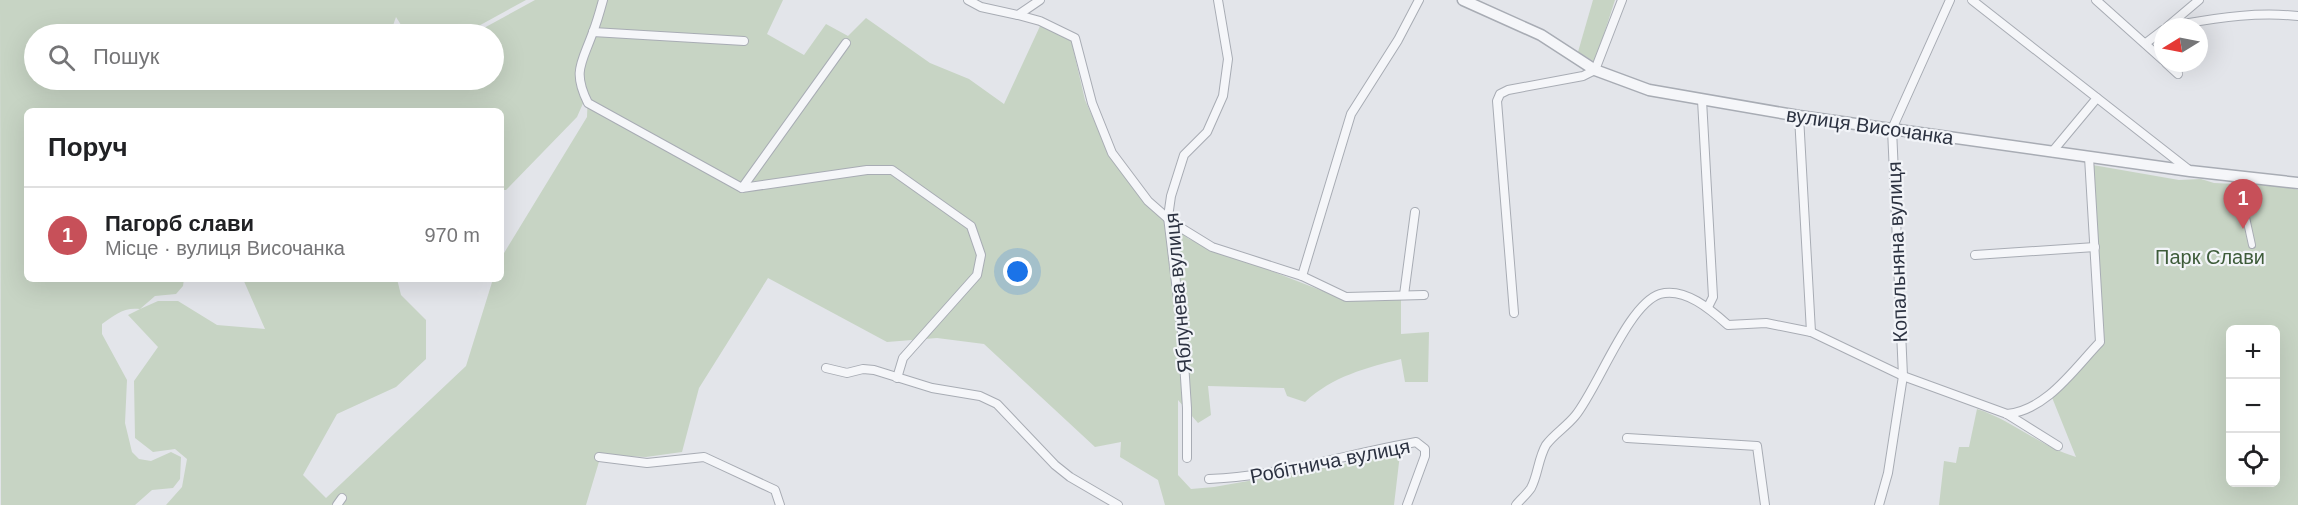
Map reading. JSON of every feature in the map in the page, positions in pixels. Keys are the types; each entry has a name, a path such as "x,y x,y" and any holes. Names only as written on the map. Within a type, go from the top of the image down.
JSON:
{"street":[{"path":"603,0 593,32 579,64 579,86 588,103 742,188 867,170 892,170 971,226 981,255 977,275 903,358 897,378"},
{"path":"968,0 981,7 1040,21 1075,38 1092,103 1112,153 1148,201 1173,223 1212,247 1302,276 1346,297 1424,295"},
{"path":"1018,15 1040,0"},
{"name":"Яблунева вулиця","path":"1187,458 1187,408 1182,342 1168,217 1171,196 1184,155 1207,132 1223,96 1228,59 1218,0"},
{"path":"1302,276 1351,114 1398,40 1419,0"},
{"name":"вулиця Височанка","path":"1463,0 1541,35 1595,70 1649,90 1799,116 2190,171 2298,183"},
{"path":"1515,313 1497,101 1500,94 1508,90 1583,76 1595,70 1622,0"},
{"path":"1892,129 1950,0"},
{"path":"1972,0 2190,171"},
{"path":"2096,0 2154,51"},
{"path":"2179,18 2199,0"},
{"path":"2184,18 2187,11"},
{"path":"2208,20 2266,12 2298,16"},
{"path":"593,32 744,41"},
{"path":"2146,43 2154,37"},
{"path":"742,188 846,43"},
{"path":"2052,152 2097,98"},
{"path":"1701,100 1713,297 1708,308"},
{"path":"1799,116 1811,332"},
{"name":"Копальняна вулиця","path":"1879,505 1888,473 1903,376 1892,129"},
{"path":"2007,414 2022,412 2039,404 2100,342 2089,157"},
{"path":"2237,176 2253,245"},
{"path":"1404,295 1415,212"},
{"path":"1976,255 2095,247"},
{"path":"1516,505 1531,488 1537,464 1546,447 1575,417 1606,367 1626,328 1638,312 1661,294 1675,293 1708,308 1728,325 1766,323 1811,332 1903,376 2007,414 2058,446"},
{"path":"825,368 847,373 863,369 874,370 932,388 980,396 997,404 1055,465 1118,505"},
{"path":"1627,438 1757,446 1765,505"},
{"name":"Робітнича вулиця","path":"1209,479 1239,478 1276,472 1416,442 1425,449 1425,456 1407,505"},
{"path":"599,457 647,463 704,457 774,490 780,505"}],"green space":[{"path":"0,0 526,0 482,24 400,24 396,17 394,24 24,24 24,90 504,90 504,24 491,24 535,0 783,0 767,34 804,55 826,24 848,36 866,18 930,63 969,79 1004,104 1041,24 1071,40 1085,100 1109,154 1162,218 1189,239 1346,300 1401,298 1401,334 1429,332 1428,382 1405,382 1401,359 1338,379 1305,402 1287,396 1284,388 1208,386 1211,415 1198,423 1178,400 1178,475 1191,489 1214,487 1400,454 1394,505 1165,505 1158,480 1120,457 1121,442 1095,447 984,344 937,338 887,342 768,278 699,388 682,452 646,457 601,455 586,505 166,505 182,487 187,459 175,449 153,452 135,438 134,381 158,347 128,315 140,309 129,309 119,312 102,324 102,334 127,380 125,423 132,452 139,459 151,461 171,452 181,457 180,479 173,488 152,490 135,505 1,505","holes":["588,92 587,117 504,253 504,282 492,282 466,366 326,498 303,475 337,414 396,387 426,359 426,320 401,295 398,282 244,282 265,329 217,325 178,301 158,301 140,309 155,296 176,294 184,282 24,282 24,108 504,108 504,190 506,190 577,117"]},
{"path":"1593,0 1615,0 1595,62 1578,52"},
{"name":"Парк Слави","path":"2087,164 2179,180 2201,179 2214,183 2283,186 2298,190 2298,505 1939,505 1944,461 1956,463 1959,447 1969,447 1977,409 2063,453 2076,457 2049,390 2099,340"}],"place":[{"name":"Пагорб слави","path":"2243,229"}]}
